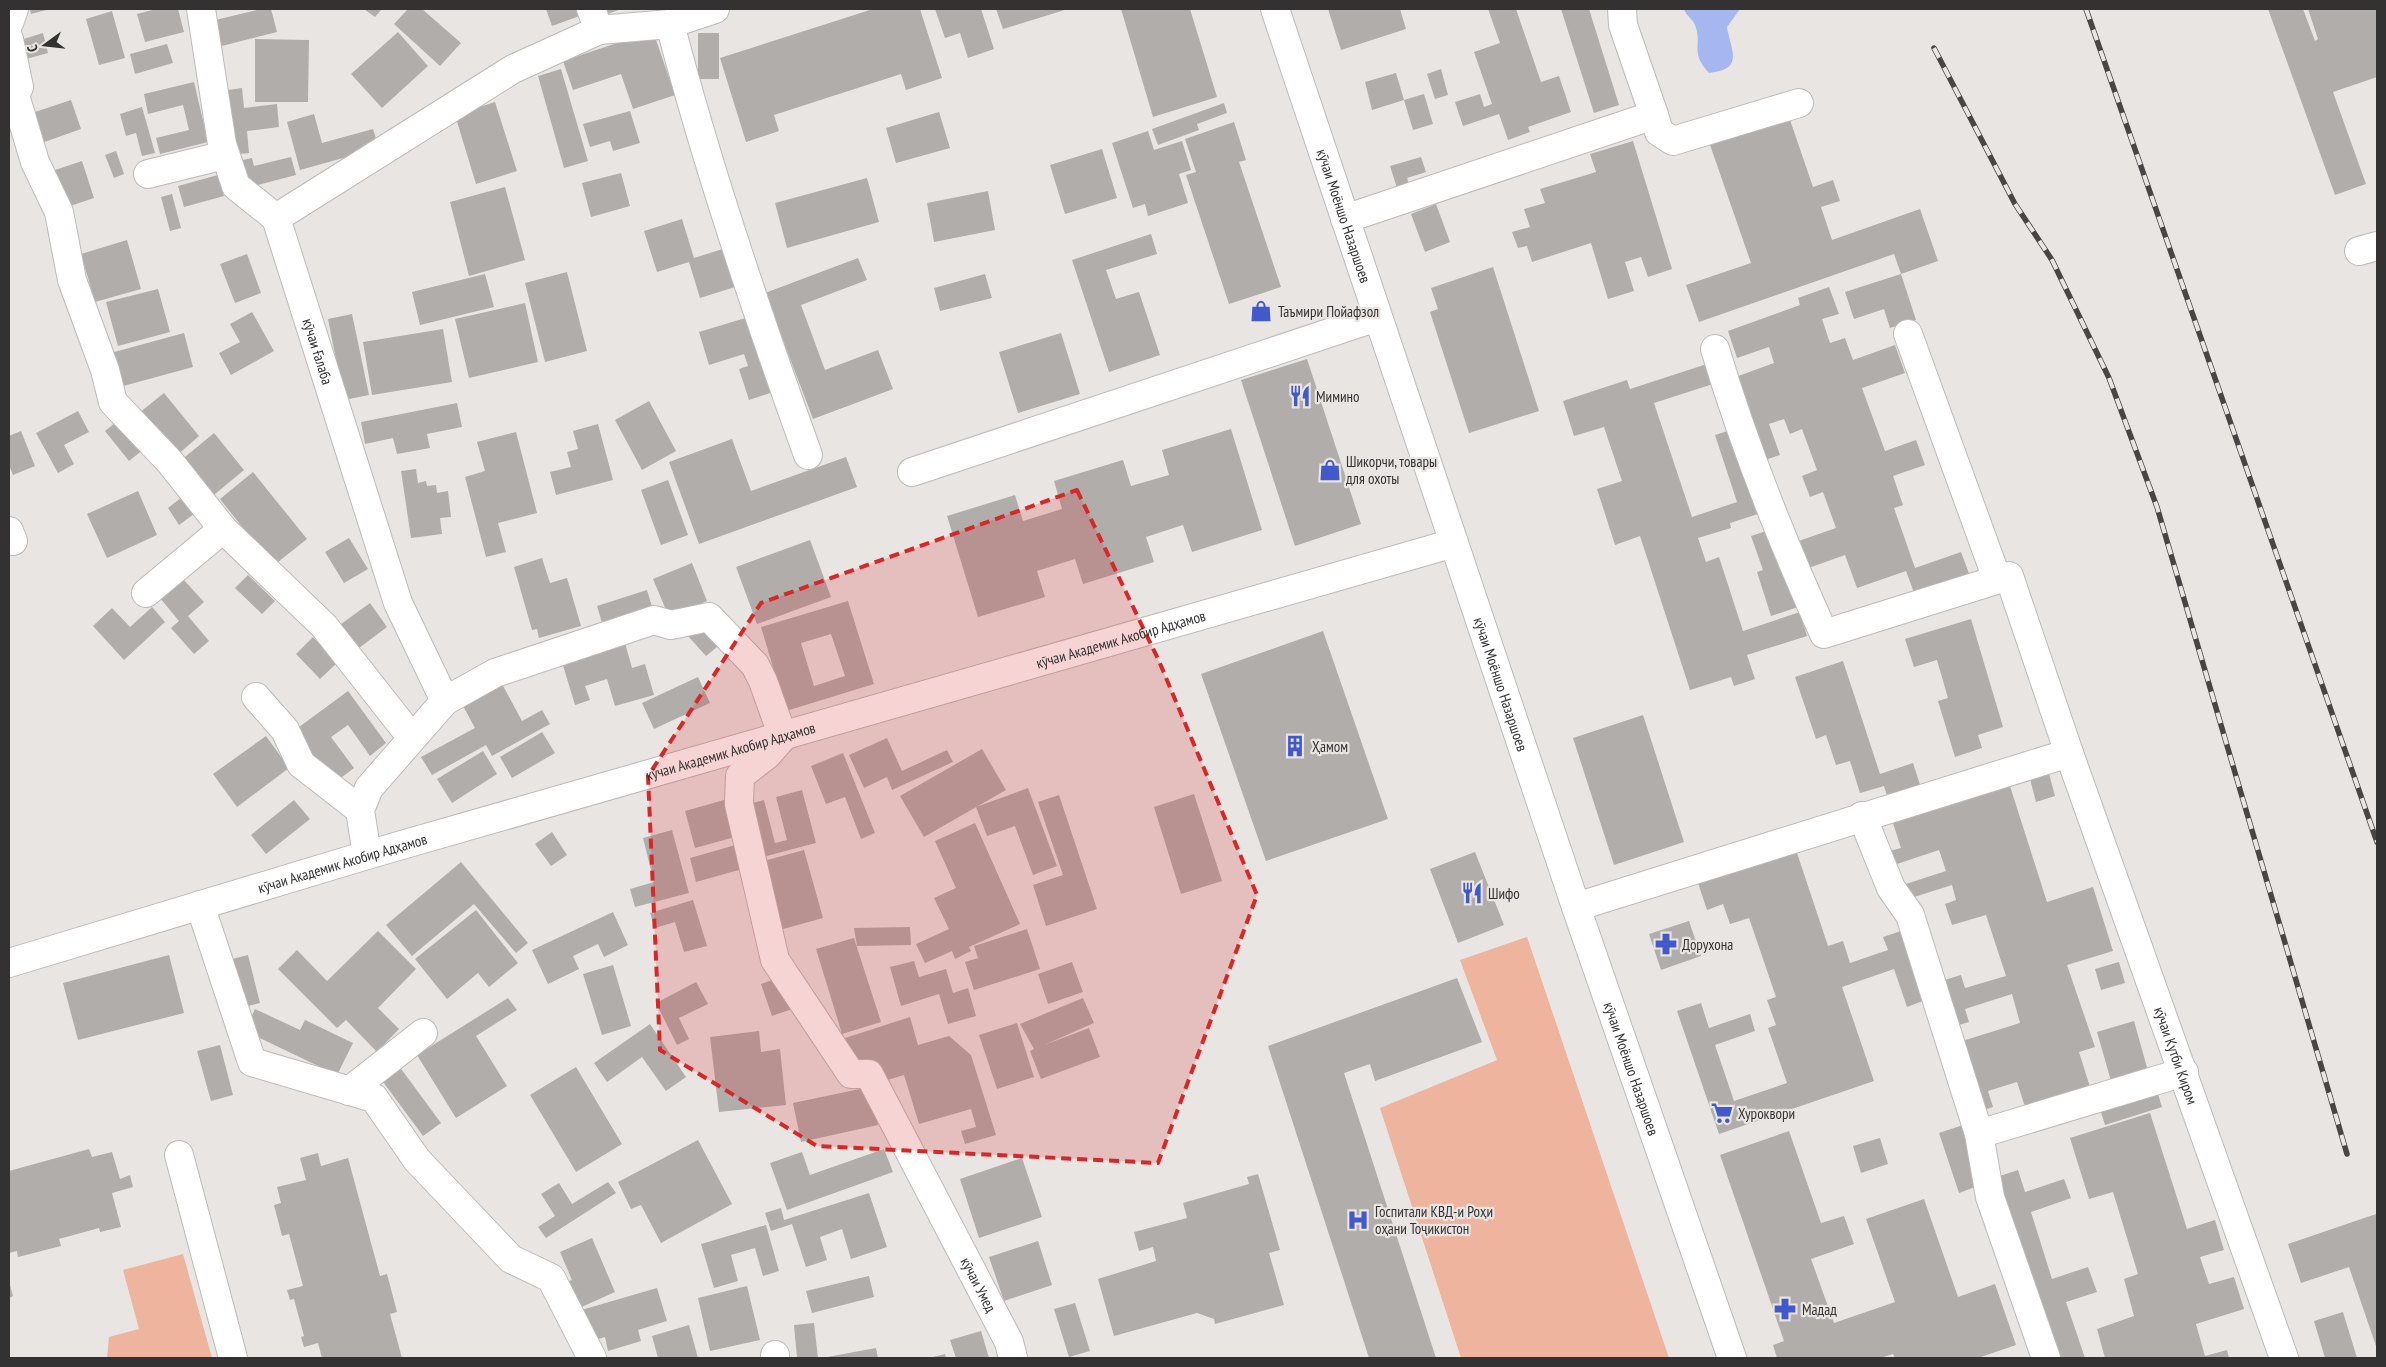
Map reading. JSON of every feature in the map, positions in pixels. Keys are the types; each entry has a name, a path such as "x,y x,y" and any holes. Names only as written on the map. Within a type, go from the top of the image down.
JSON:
{"street":[{"path":"9,23 14,9"},
{"path":"201,9 225,155 236,186 276,218 595,19 670,24 715,9"},
{"name":"кӯчаи Моёншо Назаршоев","path":"1275,9 1576,907 1732,1358"},
{"path":"1622,9 1623,25 1659,132 1673,140 1799,104"},
{"path":"670,24 696,118 780,377 808,455"},
{"path":"9,39 19,87 16,95 35,162 59,212 72,280 105,370 113,402 170,462 223,529 324,626 412,738"},
{"path":"1345,219 1654,115"},
{"path":"148,174 225,155"},
{"name":"кӯчаи Ғалаба","path":"276,218 398,603 445,701"},
{"path":"912,472 1377,317"},
{"path":"1715,349 1756,470 1795,570 1824,634 1997,580 1908,334"},
{"path":"146,593 223,529"},
{"name":"кӯчаи Академик Акобир Адҳамов","path":"9,963 367,855 1454,543"},
{"name":"кӯчаи Кутби Киром","path":"1997,580 2009,576 2069,753 2184,1072 2284,1358"},
{"path":"367,855 360,810 369,788 445,701 495,673 654,620 671,625 709,617 754,665 763,681 783,737"},
{"path":"256,697 285,730 300,764 360,810"},
{"name":"кӯчаи Умед","path":"783,737 766,755 740,776 739,804 774,960 851,1074 869,1074 1009,1342 1014,1358"},
{"path":"1576,907 1862,816 2069,753"},
{"path":"1862,816 1891,888 1910,915 1979,1134 1990,1197 2046,1358"},
{"path":"200,906 252,1062 374,1098 417,1160 511,1259 551,1278 592,1358"},
{"path":"349,1091 423,1033"},
{"path":"1979,1134 2184,1072"},
{"path":"179,1155 233,1358"}],"highlighted area":[{"path":"1077,490 1159,661 1257,895 1158,1163 817,1146 660,1050 648,776 761,603"}],"shaded area":[{"path":"1527,937 1669,1358 1461,1358 1380,1108 1497,1060 1460,960"},
{"path":"183,1254 212,1358 107,1358 109,1337 139,1329 123,1270"}],"water":[{"path":"1684,9 1740,9 1727,27 1733,51 1732,63 1728,68 1709,73 1703,65 1698,54 1698,38 1695,25"}],"building":[{"path":"30,9 50,9 31,14"},
{"path":"156,9 178,9 184,32 145,42 137,14"},
{"path":"261,9 271,9 277,32 214,48 207,22"},
{"path":"364,9 382,9 375,17"},
{"path":"408,9 422,9 461,43 440,66 394,24"},
{"path":"546,9 584,9 585,14 552,26"},
{"path":"603,9 621,9 605,15"},
{"path":"873,9 920,9 942,78 906,90 901,74 774,115 779,131 746,142 720,58"},
{"path":"935,9 981,9 994,49 968,58 960,33 945,38"},
{"path":"996,9 1068,9 1003,29"},
{"path":"1121,9 1190,9 1217,97 1153,117"},
{"path":"1328,9 1400,9 1406,29 1341,50"},
{"path":"1488,9 1516,9 1541,82 1559,76 1571,112 1528,127 1530,132 1508,140 1499,114 1463,126 1455,102 1480,94 1484,107 1492,104 1474,52 1500,43"},
{"path":"1561,9 1589,9 1619,105 1594,113"},
{"path":"2268,9 2303,9 2315,41 2318,39 2308,9 2377,9 2377,77 2333,92 2366,184 2335,195"},
{"path":"112,11 125,58 99,65 86,19"},
{"path":"653,31 675,95 633,109 621,74 573,90 563,61"},
{"path":"398,32 428,66 382,108 351,74"},
{"path":"43,33 48,53 19,61 14,42"},
{"path":"698,33 719,33 719,79 698,79"},
{"path":"255,39 309,40 308,102 255,102"},
{"path":"167,44 173,63 135,74 130,54"},
{"path":"561,69 588,161 564,168 538,76"},
{"path":"1441,69 1448,95 1435,99 1427,74"},
{"path":"1396,73 1404,100 1372,110 1365,82"},
{"path":"194,82 208,142 160,154 156,138 189,130 183,105 148,114 144,94"},
{"path":"242,88 244,108 277,104 279,127 247,131 249,153 228,155 221,91"},
{"path":"1424,94 1433,124 1413,130 1404,100"},
{"path":"71,100 81,129 36,145 26,115"},
{"path":"495,102 517,171 476,184 455,115"},
{"path":"1224,103 1227,113 1197,124 1199,130 1158,145 1152,129"},
{"path":"142,107 155,153 142,156 136,133 126,136 120,114"},
{"path":"630,111 640,143 613,151 610,141 590,147 583,124"},
{"path":"939,112 950,148 896,163 886,128"},
{"path":"314,114 322,143 373,129 379,148 300,170 287,122"},
{"path":"1788,114 1813,187 1833,180 1840,201 1821,207 1832,240 1920,209 1938,261 1901,274 1894,254 1699,322 1686,285 1751,263 1709,142"},
{"path":"1234,122 1246,160 1239,162 1281,287 1229,304 1186,175 1196,172 1185,139"},
{"path":"1148,131 1154,150 1182,141 1191,170 1179,174 1188,203 1148,216 1145,204 1133,208 1112,143"},
{"path":"1633,141 1672,269 1648,277 1641,257 1625,262 1634,291 1608,299 1591,243 1532,262 1527,246 1518,248 1512,232 1530,227 1524,209 1545,203 1540,189 1596,172 1590,154"},
{"path":"1102,149 1117,198 1065,214 1050,165"},
{"path":"116,151 124,174 114,178 105,155"},
{"path":"291,157 296,175 242,189 234,162 252,158 254,166"},
{"path":"1421,157 1426,172 1407,178 1410,187 1398,191 1390,166"},
{"path":"82,161 94,198 64,208 52,171"},
{"path":"621,173 630,206 591,217 582,183"},
{"path":"218,175 224,196 184,207 178,186"},
{"path":"867,178 879,222 787,248 775,203"},
{"path":"505,187 525,260 469,276 450,202"},
{"path":"988,191 995,230 934,242 927,203"},
{"path":"172,194 181,228 170,231 161,197"},
{"path":"1436,204 1450,242 1425,252 1411,214"},
{"path":"682,219 694,258 726,248 738,286 700,298 689,262 657,272 644,231"},
{"path":"1151,234 1157,254 1106,270 1116,299 1139,292 1160,355 1109,372 1072,260"},
{"path":"127,240 141,289 95,302 81,254"},
{"path":"247,254 261,293 235,303 220,264"},
{"path":"858,258 867,280 801,305 825,370 878,350 893,389 813,419 765,293"},
{"path":"1493,267 1539,411 1469,433 1430,312 1438,309 1431,288"},
{"path":"567,272 587,351 545,362 525,283"},
{"path":"485,274 494,307 420,325 412,292"},
{"path":"985,274 992,298 940,311 934,288"},
{"path":"1901,274 1916,320 1890,328 1884,309 1854,319 1845,292"},
{"path":"1829,287 1839,314 1822,319 1830,343 1845,338 1853,360 1895,345 1905,373 1862,388 1885,451 1916,440 1925,465 1893,476 1903,505 1894,508 1915,568 1961,552 1971,579 1916,598 1906,571 1857,588 1845,555 1803,570 1793,543 1836,528 1823,492 1810,497 1802,476 1817,470 1802,429 1790,434 1784,419 1769,424 1780,455 1759,462 1730,379 1774,363 1769,347 1737,358 1728,331 1800,305 1798,298"},
{"path":"158,289 170,332 118,346 106,302"},
{"path":"525,303 538,362 469,378 455,319"},
{"path":"252,312 274,351 231,375 219,353 240,342 230,324"},
{"path":"352,314 369,395 344,400 328,319"},
{"path":"752,316 776,391 749,400 739,369 748,366 744,354 709,365 699,332"},
{"path":"443,329 452,382 372,395 363,342"},
{"path":"184,333 193,367 116,388 107,354"},
{"path":"1061,333 1080,394 1018,413 999,352"},
{"path":"1307,359 1361,524 1295,546 1241,380"},
{"path":"1710,363 1716,383 1654,403 1692,517 1737,502 1715,435 1734,429 1761,513 1730,523 1731,528 1698,538 1706,562 1719,557 1743,631 1800,612 1807,636 1747,655 1755,679 1734,686 1731,677 1690,690 1640,536 1615,545 1597,489 1622,481 1604,427 1574,436 1563,401 1627,380 1630,389"},
{"path":"164,393 199,436 175,457 139,413"},
{"path":"649,401 676,451 642,470 615,420"},
{"path":"457,403 462,427 427,434 430,448 397,454 393,438 365,444 361,422"},
{"path":"78,411 89,432 64,445 74,464 58,473 36,433"},
{"path":"120,419 144,449 129,461 105,431"},
{"path":"598,424 613,480 556,495 550,472 571,467 567,452 578,449 573,431"},
{"path":"1231,429 1262,530 1192,552 1183,525 1146,537 1154,562 1083,584 1075,559 1037,571 1045,597 978,617 947,516 1015,495 1023,521 1062,509 1054,481 1123,460 1131,486 1169,475 1162,450"},
{"path":"21,431 35,466 13,475 9,465 9,436"},
{"path":"516,432 537,513 498,523 506,552 486,557 465,477 485,471 477,442"},
{"path":"214,433 244,470 209,499 179,462"},
{"path":"732,439 751,491 846,457 857,487 699,544 669,462"},
{"path":"416,469 418,483 426,481 427,486 436,485 437,493 448,491 451,517 440,518 442,534 411,538 401,471"},
{"path":"253,472 307,539 273,566 220,499"},
{"path":"668,480 688,535 661,545 641,490"},
{"path":"138,491 157,535 107,558 87,514"},
{"path":"182,497 194,514 179,525 168,508"},
{"path":"1772,529 1798,607 1771,616 1757,572 1763,570 1751,536"},
{"path":"349,538 368,569 344,583 325,552"},
{"path":"810,540 831,597 757,624 736,567"},
{"path":"542,558 550,583 567,578 581,626 539,638 537,629 532,630 514,567"},
{"path":"692,563 707,601 669,617 653,579"},
{"path":"248,575 275,601 262,614 235,588"},
{"path":"182,578 204,602 188,616 209,641 194,654 171,628 179,621 160,598"},
{"path":"647,590 653,610 603,626 597,606"},
{"path":"848,601 874,684 786,711 761,627","holes":["831,634 845,676 814,686 801,643"]},
{"path":"370,603 387,627 355,651 337,627"},
{"path":"152,607 165,622 124,660 93,626 112,608 130,627"},
{"path":"1971,619 2003,727 1978,735 1982,748 1955,757 1938,701 1948,698 1937,660 1914,667 1905,639"},
{"path":"705,621 723,642 706,656 688,636"},
{"name":"Ҳамом","path":"1323,631 1388,819 1266,861 1201,674"},
{"path":"313,637 337,663 320,679 296,654"},
{"path":"625,643 632,668 645,664 654,695 615,706 607,679 585,686 590,700 575,705 562,662"},
{"path":"1843,661 1880,774 1913,763 1922,791 1889,802 1884,786 1860,793 1850,761 1836,765 1826,735 1816,739 1795,677"},
{"path":"698,677 710,703 654,729 642,703"},
{"path":"502,684 522,721 542,710 550,724 492,756 486,745 432,775 421,757 475,728 463,706"},
{"path":"348,691 386,743 370,756 348,725 331,737 354,768 334,783 295,730"},
{"path":"1643,715 1684,842 1614,865 1573,738"},
{"path":"542,732 555,753 512,778 500,757"},
{"path":"266,736 289,768 237,807 213,774"},
{"path":"887,738 902,771 947,750 953,762 892,790 887,777 864,788 849,755"},
{"path":"982,749 1006,790 924,837 900,796"},
{"path":"483,751 497,774 452,803 437,779"},
{"path":"843,753 875,833 861,839 845,797 826,804 811,766"},
{"path":"2047,766 2055,796 2036,802 2028,771"},
{"path":"2009,783 2047,902 2093,887 2113,951 2067,965 2095,1047 2079,1052 2090,1087 2025,1107 2017,1082 1988,1091 1993,1107 1981,1111 1959,1042 2020,1023 2012,994 1965,1009 1969,1022 1952,1027 1938,982 1961,975 1965,988 2006,976 1986,915 1952,925 1945,904 1956,900 1952,885 1911,898 1906,884 1946,871 1939,850 1894,865 1890,851 1901,848 1892,820"},
{"path":"1028,788 1057,866 1033,875 1015,826 987,836 976,807"},
{"path":"802,790 816,843 759,858 745,805 764,800 775,843 787,840 776,797"},
{"path":"1194,794 1222,881 1181,894 1154,807"},
{"path":"1059,795 1097,909 1046,926 1033,885 1063,875 1038,802"},
{"path":"294,800 310,819 266,854 251,835"},
{"path":"724,800 735,837 695,848 685,811"},
{"path":"975,823 1020,924 969,947 971,951 955,959 952,951 925,963 916,944 949,929 934,898 956,888 935,841"},
{"path":"672,830 689,893 635,907 630,889 654,882 643,838"},
{"path":"552,832 567,855 551,866 535,844"},
{"path":"739,844 746,868 696,882 690,858"},
{"path":"804,850 823,918 776,931 757,863"},
{"path":"1796,850 1828,946 1843,941 1850,963 1888,950 1883,937 1907,929 1931,998 1907,1007 1894,969 1842,987 1874,1081 1719,1134 1677,1011 1701,1003 1709,1028 1750,1014 1755,1031 1715,1045 1734,1101 1787,1083 1768,1028 1776,1025 1767,1000 1776,997 1749,918 1730,924 1723,904 1707,910 1698,883"},
{"path":"1475,852 1504,925 1458,943 1430,869"},
{"path":"461,862 528,943 516,953 474,904 412,956 386,925"},
{"path":"693,900 707,946 684,952 675,922 655,928 650,913"},
{"path":"476,910 518,963 489,987 478,973 447,999 415,959"},
{"path":"613,912 628,945 604,957 598,944 573,956 579,969 548,984 532,950"},
{"path":"1689,921 1701,956 1661,970 1649,934"},
{"path":"910,927 911,945 857,946 854,928"},
{"path":"1027,929 1040,969 974,990 965,962 978,958 974,946"},
{"path":"378,931 416,969 378,1008 399,1029 377,1052 346,1020 337,1028 278,969 297,950 327,981"},
{"path":"854,938 881,1022 842,1034 816,949"},
{"path":"169,955 184,1013 78,1040 63,983"},
{"path":"248,955 260,1003 236,1009 224,961"},
{"path":"914,961 919,977 946,969 953,993 968,988 976,1016 948,1024 939,994 901,1006 890,967"},
{"path":"1072,962 1083,992 1048,1004 1038,974"},
{"path":"2119,962 2125,983 2101,990 2095,969"},
{"path":"613,965 631,1026 602,1035 583,974"},
{"path":"780,977 792,1009 772,1016 761,984"},
{"name":"Госпитали КВД-и Роҳи оҳани Тоҷикистон","path":"1457,978 1482,1042 1375,1081 1370,1064 1344,1073 1436,1358 1369,1358 1268,1046"},
{"path":"696,982 708,1004 679,1018 689,1039 677,1045 656,1003"},
{"path":"508,998 517,1010 476,1036 507,1086 456,1118 417,1055"},
{"path":"1083,998 1094,1023 1044,1045 1089,1028 1100,1057 1041,1079 1030,1051 1034,1049 1020,1024"},
{"path":"255,1009 300,1030 305,1020 353,1043 337,1075 245,1031"},
{"path":"910,1017 918,1045 949,1036 971,1055 996,1135 965,1144 961,1131 976,1127 971,1109 919,1124 904,1075 878,1083 854,1071 845,1038"},
{"path":"2134,1021 2148,1071 2111,1081 2097,1032"},
{"path":"1017,1023 1034,1077 997,1089 979,1035"},
{"path":"650,1024 686,1077 666,1091 642,1057 607,1082 594,1063"},
{"path":"759,1031 761,1052 780,1049 786,1105 719,1112 710,1037"},
{"path":"220,1045 233,1095 211,1101 197,1051"},
{"path":"396,1062 441,1123 423,1136 378,1075"},
{"path":"576,1067 622,1144 576,1172 530,1095"},
{"path":"869,1087 878,1125 801,1142 793,1103"},
{"path":"2156,1088 2162,1107 2105,1125 2099,1106"},
{"path":"2150,1113 2187,1229 2215,1220 2224,1250 2200,1257 2209,1284 2234,1277 2244,1309 2196,1324 2205,1356 2227,1350 2229,1358 2105,1358 2097,1329 2134,1316 2124,1279 2138,1274 2113,1192 2089,1199 2070,1138"},
{"path":"1963,1125 1983,1184 1959,1193 1939,1133"},
{"path":"1789,1131 1821,1223 1844,1216 1854,1244 1811,1259 1834,1323 1895,1302 1866,1219 1924,1199 1958,1297 1995,1284 2016,1345 1978,1358 1895,1358 1893,1354 1880,1358 1777,1358 1773,1345 1784,1341 1720,1155"},
{"path":"1880,1138 1888,1164 1861,1173 1853,1146"},
{"path":"698,1140 732,1204 661,1243 641,1205 631,1209 618,1182"},
{"path":"89,1149 92,1157 112,1152 120,1179 130,1175 133,1187 112,1193 121,1227 100,1232 99,1228 59,1239 61,1246 18,1257 17,1251 9,1253 9,1171"},
{"path":"884,1149 893,1172 787,1210 770,1163 802,1152 810,1175"},
{"path":"318,1153 321,1166 348,1158 380,1276 387,1274 397,1312 390,1314 402,1358 322,1358 318,1343 304,1347 301,1337 304,1336 294,1299 290,1300 287,1290 303,1286 289,1234 282,1236 274,1205 281,1203 277,1187 306,1180 300,1158"},
{"path":"1022,1158 1042,1217 979,1238 960,1179"},
{"path":"2018,1170 2025,1192 2064,1179 2071,1198 2031,1212 2052,1279 2088,1267 2097,1292 2066,1302 2085,1358 2052,1358 1994,1178"},
{"path":"1258,1174 1280,1250 1269,1253 1284,1305 1215,1324 1214,1319 1197,1313 1114,1336 1098,1279 1156,1261 1153,1247 1139,1251 1134,1232 1187,1218 1183,1203 1249,1184 1247,1177"},
{"path":"608,1182 616,1193 546,1238 538,1227 555,1216 541,1194 559,1183 572,1204"},
{"path":"869,1193 887,1247 851,1259 842,1229 820,1237 827,1260 806,1267 792,1224 771,1231 765,1213 781,1208 784,1220"},
{"path":"2376,1214 2377,1349 2349,1267 2301,1283 2288,1244"},
{"path":"766,1225 779,1271 763,1276 755,1248 731,1255 738,1281 714,1288 701,1244"},
{"path":"592,1238 615,1292 577,1309 566,1282 572,1280 560,1252"},
{"path":"1038,1241 1052,1285 1004,1301 989,1257"},
{"path":"869,1276 874,1297 812,1313 806,1291"},
{"path":"9,1282 13,1296 9,1298"},
{"path":"747,1286 760,1340 710,1351 698,1298"},
{"path":"657,1288 667,1321 638,1330 641,1341 608,1351 605,1337 588,1342 578,1311"},
{"path":"1075,1303 1090,1351 1069,1357 1054,1309"},
{"path":"2343,1312 2357,1358 2325,1358 2314,1321"},
{"path":"814,1323 818,1358 797,1358 794,1325"},
{"path":"689,1325 698,1358 658,1358 652,1336"},
{"path":"981,1331 989,1358 956,1358 950,1340"},
{"path":"876,1348 878,1358 827,1358 827,1357"},
{"path":"945,1354 946,1358 929,1358"}],"railway":[{"path":"2086,9 2377,842"},
{"path":"1934,48 2015,204 2052,260 2109,378 2157,507 2347,1154"}],"place":[{"name":"Таъмири Пойафзол","path":"1261,311"},
{"name":"Мимино","path":"1300,396"},
{"name":"Шикорчи, товары для охоты","path":"1330,470"},
{"name":"Ҳамом","path":"1295,746"},
{"name":"Шифо","path":"1472,893"},
{"name":"Дорухона","path":"1666,944"},
{"name":"Хуроквори","path":"1722,1113"},
{"name":"Госпитали КВД-и Роҳи оҳани Тоҷикистон","path":"1358,1220"},
{"name":"Мадад","path":"1785,1309"}]}
